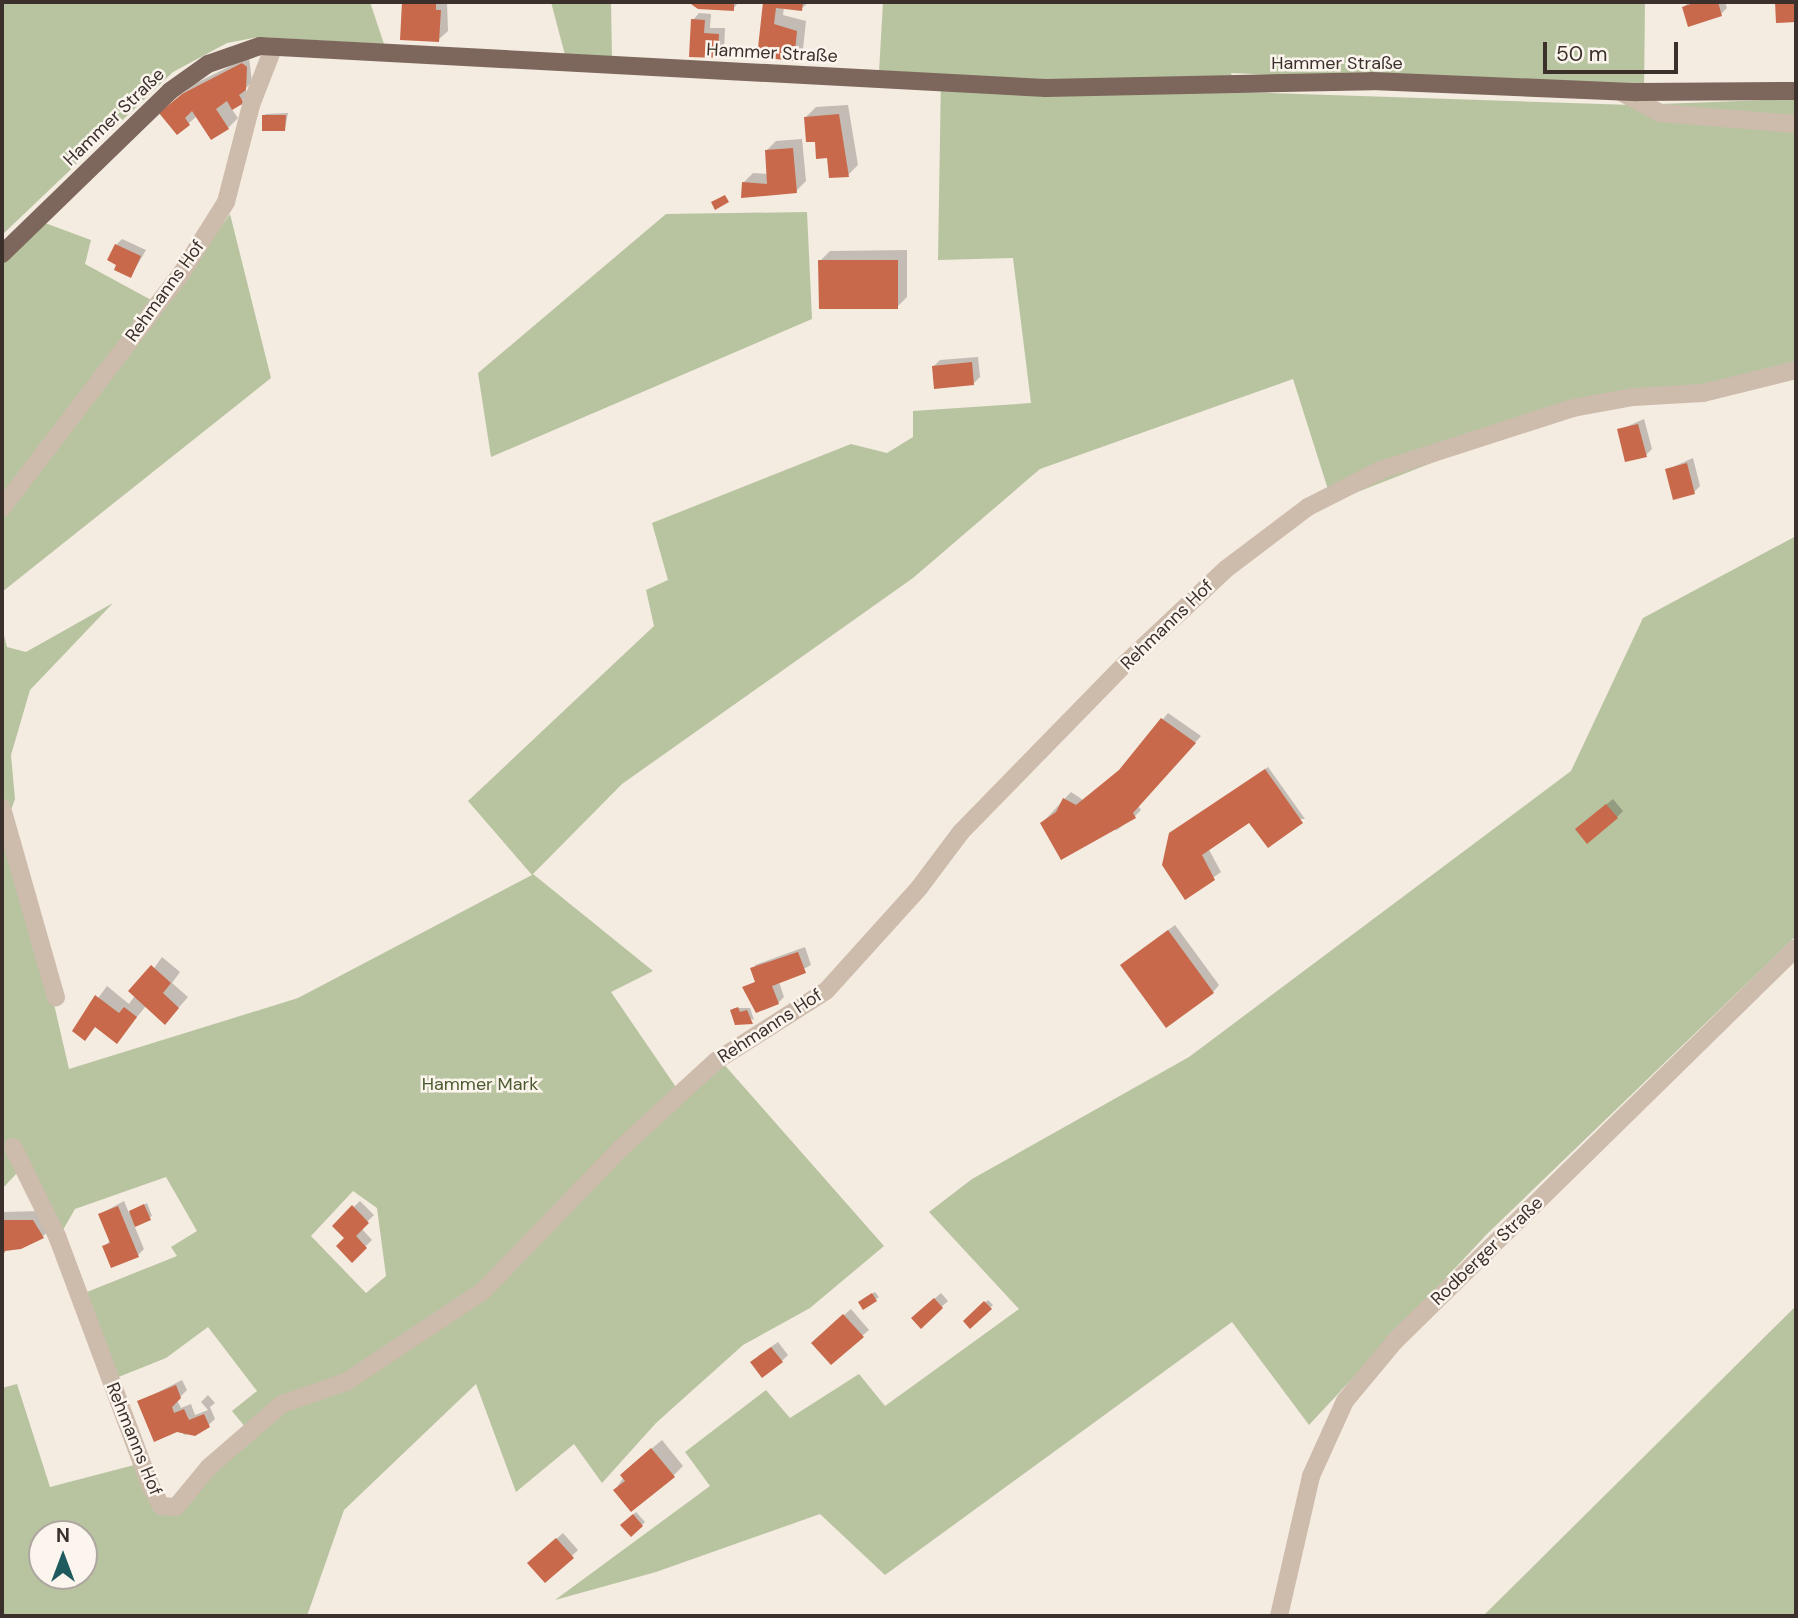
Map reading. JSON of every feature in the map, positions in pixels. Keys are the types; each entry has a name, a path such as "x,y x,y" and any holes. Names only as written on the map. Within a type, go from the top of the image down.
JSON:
{"main road":[{"name":"Hammer Straße","path":"2,254 170,91 226,55 274,46 1046,88 1372,81 1619,91 1796,91"}],"street":[{"name":"Rehmanns Hof","path":"2,508 181,274 226,202 254,95 274,46"},
{"name":"Hammer Straße","path":"1619,91 1660,113 1796,124"},
{"name":"Rehmanns Hof","path":"13,1147 57,1236 151,1487 161,1506 176,1507 225,1452 282,1404 345,1382 483,1291 621,1148 716,1061 826,991 919,888 961,832 1127,662 1226,569 1308,507 1381,470 1573,408 1633,397 1703,393 1796,370"},
{"path":"2,808 56,997"},
{"name":"Rodberger Straße","path":"1279,1616 1311,1476 1345,1401 1395,1341 1796,948"}],"green space":[{"path":"2,2 370,2 384,44 259,37 227,43 173,72 2,235"},
{"path":"551,2 611,2 612,59 565,55"},
{"name":"Hammer Mark","path":"883,2 1645,2 1644,91 1231,73 1238,92 1632,105 1796,99 1796,361 1698,387 1564,411 1332,502 1293,379 1040,469 913,578 622,784 533,874 653,971 611,992 682,1096 721,1061 884,1246 810,1308 743,1345 656,1423 602,1483 574,1444 516,1492 476,1384 344,1510 307,1616 2,1616 2,1388 17,1384 50,1487 138,1464 55,1241 18,1172 2,1189 2,627 7,647 26,652 113,603 30,690 11,755 15,799 4,829 35,922 69,1069 298,998 532,875 468,801 654,626 646,590 668,580 652,523 851,444 887,453 913,437 913,411 1031,403 1013,258 938,260 941,75 879,72","holes":["166,1177 197,1231 171,1247 177,1256 82,1294 60,1235 75,1209","353,1191 377,1208 386,1276 366,1293 311,1236","208,1327 257,1391 232,1411 246,1428 167,1503 116,1378 166,1358"]},
{"path":"807,212 812,319 491,457 478,373 666,214"},
{"path":"230,214 271,378 2,592 2,264 45,223 91,240 85,264 164,307"},
{"path":"1796,536 1796,936 1487,1234 1309,1425 1232,1322 885,1575 820,1514 656,1572 555,1600 710,1486 685,1452 766,1390 790,1418 859,1374 885,1406 1019,1309 929,1212 972,1179 1189,1057 1571,771 1643,618"},
{"path":"1796,1306 1796,1616 1483,1616"}],"building":[{"path":"402,2 436,2 436,10 441,10 439,42 400,40"},
{"path":"688,2 734,2 734,11 698,9"},
{"path":"763,2 803,2 802,11 776,8 774,24 797,31 794,61 757,57"},
{"path":"1697,2 1718,2 1722,16 1688,27 1682,7"},
{"path":"1775,2 1796,2 1796,22 1776,23"},
{"path":"691,19 705,20 704,33 719,34 718,58 689,57"},
{"path":"242,63 247,67 246,90 239,95 244,103 232,110 227,101 216,109 229,129 211,140 192,111 185,118 190,125 177,135 159,113 182,94"},
{"path":"839,114 849,177 829,178 827,158 816,159 815,142 806,142 804,117"},
{"path":"262,115 286,115 285,131 262,131"},
{"path":"793,148 797,193 741,198 742,182 767,184 765,150"},
{"path":"725,195 729,202 715,210 711,202"},
{"path":"115,244 141,256 131,278 114,270 116,265 107,260"},
{"path":"818,260 898,260 898,309 819,309"},
{"path":"972,362 974,385 934,389 932,366"},
{"path":"1638,424 1647,457 1625,462 1617,429"},
{"path":"1687,463 1695,494 1673,500 1665,469"},
{"path":"1161,718 1196,743 1133,813 1136,818 1061,860 1040,823 1056,812 1063,798 1076,805 1119,770"},
{"path":"1265,769 1303,823 1268,848 1249,823 1202,855 1215,880 1185,900 1162,865 1169,833"},
{"path":"1606,804 1618,818 1587,844 1575,829"},
{"path":"1168,930 1214,993 1166,1028 1120,965"},
{"path":"798,952 806,973 772,986 779,1004 756,1013 742,987 755,982 750,968"},
{"path":"151,965 171,983 163,993 179,1008 165,1025 128,991"},
{"path":"95,995 119,1013 124,1007 137,1017 117,1044 95,1027 85,1041 72,1031"},
{"path":"738,1007 740,1012 747,1010 753,1024 735,1025 730,1010"},
{"path":"144,1204 151,1220 135,1227 129,1211"},
{"path":"352,1205 369,1223 356,1236 367,1248 352,1263 336,1246 344,1238 332,1226"},
{"path":"118,1206 139,1257 111,1268 102,1246 110,1243 98,1214"},
{"path":"2,1220 33,1220 44,1238 21,1249 5,1251 2,1258"},
{"path":"872,1293 877,1301 863,1310 858,1302"},
{"path":"934,1298 943,1308 921,1329 911,1318"},
{"path":"984,1301 992,1309 970,1329 963,1321"},
{"path":"843,1314 864,1337 831,1365 811,1343"},
{"path":"771,1347 783,1362 762,1378 750,1362"},
{"path":"176,1385 181,1398 172,1407 174,1413 184,1409 189,1420 204,1414 210,1427 195,1436 177,1432 154,1442 137,1401"},
{"path":"651,1448 675,1477 631,1512 613,1490 625,1481 620,1475"},
{"path":"633,1514 643,1526 631,1537 620,1525"},
{"path":"556,1538 574,1558 545,1583 527,1563"}]}
